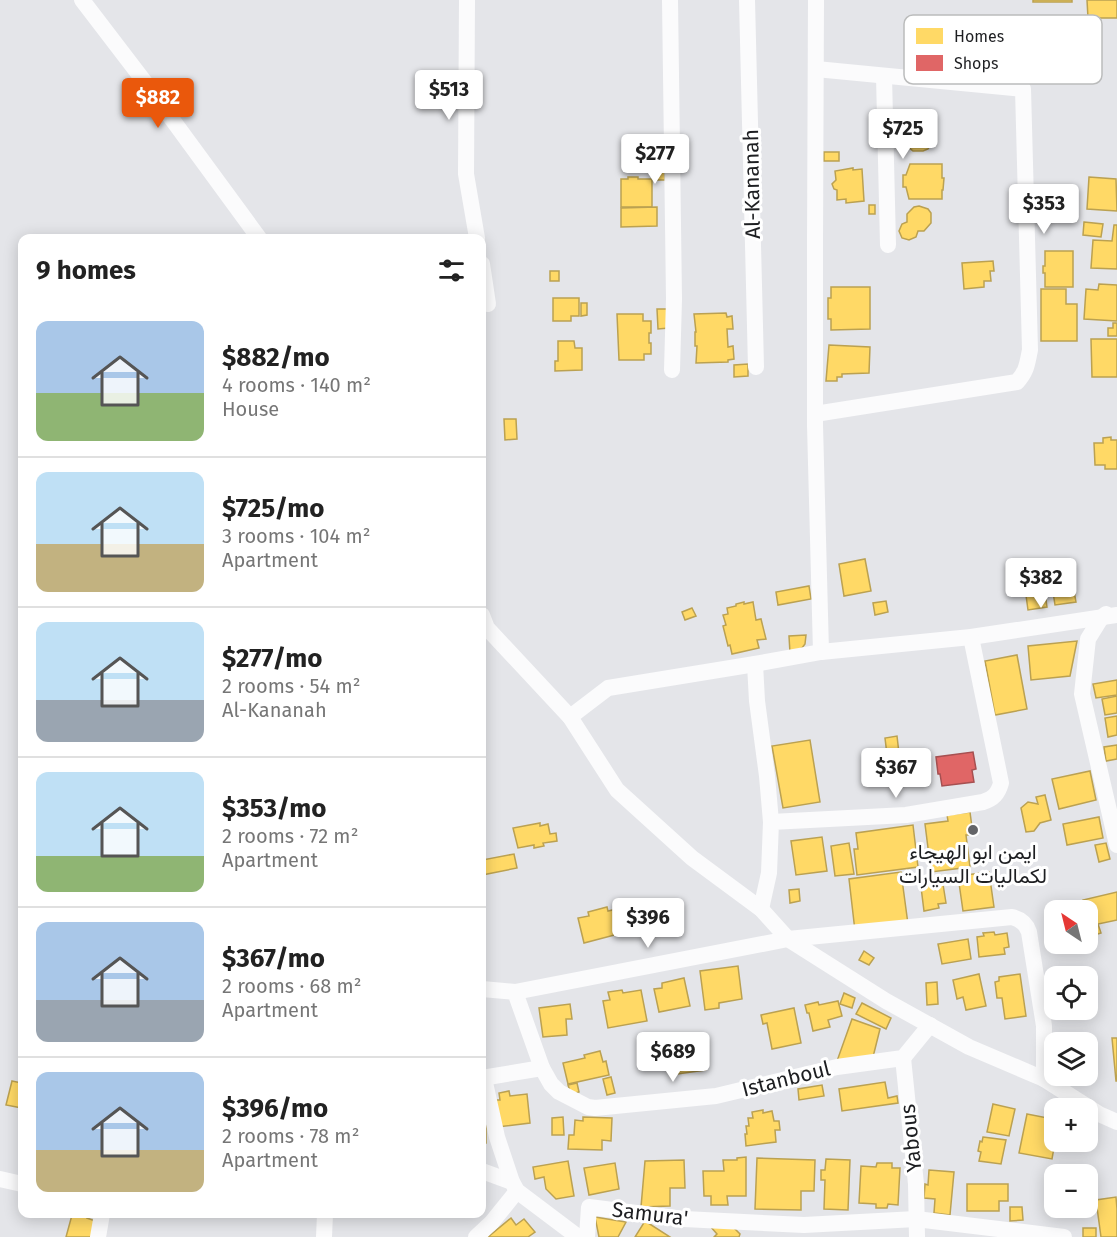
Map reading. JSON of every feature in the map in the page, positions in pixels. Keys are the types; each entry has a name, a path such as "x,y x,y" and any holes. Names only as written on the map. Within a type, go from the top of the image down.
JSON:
{"street":[{"path":"82,0 256,234"},
{"path":"467,0 466,174 476,234"},
{"path":"670,0 674,299 672,370"},
{"name":"Al-Kananah","path":"747,0 756,367"},
{"path":"816,0 815,414 821,652"},
{"path":"816,69 904,78"},
{"path":"884,76 888,245"},
{"path":"815,414 1009,384 1017,382 1024,374 1030,350 1023,89 970,84"},
{"path":"486,291 488,304"},
{"path":"1117,607 1088,639 1082,694 1117,845"},
{"path":"570,717 608,687 821,652 971,637 1109,617"},
{"path":"486,624 570,717 617,790 692,858 761,909 788,939 886,1001 969,1047 1044,1079"},
{"path":"771,822 906,815 983,802 995,796 1001,783 971,637"},
{"path":"755,664 756,701 771,822 769,873 761,909"},
{"path":"486,989 515,992 788,939 1008,917 1018,919 1028,928 1044,1032"},
{"name":"Istanboul","path":"515,992 542,1068 551,1084 559,1092 588,1107 716,1096 837,1067 903,1058"},
{"path":"903,1058 930,1025"},
{"name":"Yabous","path":"903,1058 916,1184 917,1237"},
{"path":"486,1077 542,1068"},
{"path":"1055,1086 1099,1114 1117,1122"},
{"path":"486,1091 497,1137 514,1186"},
{"path":"486,1173 514,1186 578,1237"},
{"path":"0,1179 18,1183"},
{"path":"476,1237 492,1222 514,1186"},
{"name":"Samura'","path":"587,1237 589,1207 684,1219 804,1225 916,1219 1064,1237"},
{"path":"98,1237 101,1218"},
{"path":"324,1237 325,1218"}],"building: Homes":[{"path":"1033,0 1072,0 1072,2 1033,2"},
{"path":"1087,0 1117,0 1117,18 1088,15"},
{"path":"906,116 913,119 915,123 924,124 931,130 933,140 928,149 913,151 906,145 905,132 901,130 898,123"},
{"path":"824,152 839,152 839,161 824,161"},
{"path":"910,164 942,164 942,178 944,178 942,199 909,199 906,187 903,187 903,175 906,175"},
{"path":"853,168 853,170 862,169 864,201 846,203 846,199 837,200 837,190 832,184 836,180 835,171"},
{"path":"654,172 665,172 665,180 654,180"},
{"path":"628,177 652,179 652,207 621,207 621,179 628,179"},
{"path":"1089,177 1116,179 1117,211 1087,209"},
{"path":"869,205 875,205 875,214 869,214"},
{"path":"657,207 657,226 621,227 621,208"},
{"path":"914,207 928,209 931,213 931,223 924,231 918,231 916,237 909,240 902,238 899,231 902,224 907,222 907,214"},
{"path":"1084,222 1103,224 1101,237 1083,235"},
{"path":"1114,225 1117,225 1117,269 1091,268 1093,240 1112,241"},
{"path":"1045,251 1073,251 1073,287 1045,287 1043,266 1045,266"},
{"path":"993,261 994,271 990,271 991,281 984,281 984,287 964,289 962,263"},
{"path":"550,271 559,271 559,281 550,281"},
{"path":"1099,284 1117,285 1117,321 1084,319 1086,289 1098,290"},
{"path":"831,287 870,287 870,329 831,330 831,319 828,319 828,298 831,298"},
{"path":"1041,289 1066,289 1066,304 1077,304 1077,341 1041,341"},
{"path":"553,298 579,298 579,316 571,316 571,321 553,321"},
{"path":"581,303 587,303 587,315 581,316"},
{"path":"657,309 669,309 669,328 658,329"},
{"path":"726,313 727,317 732,316 733,329 727,329 728,347 733,346 734,359 728,362 696,363 694,314"},
{"path":"617,314 643,314 643,321 651,321 649,343 651,343 651,354 644,354 644,360 619,360"},
{"path":"1113,323 1117,323 1117,336 1108,336 1108,328 1113,328"},
{"path":"1091,339 1117,339 1117,377 1092,377"},
{"path":"558,341 574,341 575,348 582,348 582,370 555,371 555,361 558,361"},
{"path":"829,345 870,347 869,373 842,374 842,377 837,377 837,381 826,381"},
{"path":"748,364 748,376 734,377 734,365"},
{"path":"504,419 516,419 517,439 505,440"},
{"path":"1111,437 1111,440 1117,440 1117,469 1105,469 1105,465 1095,465 1094,443 1103,443 1103,438"},
{"path":"865,559 871,591 844,596 839,564"},
{"path":"1066,578 1066,581 1072,580 1076,602 1055,605 1053,592 1045,593 1047,607 1028,610 1025,588 1028,584 1055,583 1054,580"},
{"path":"809,586 811,599 778,605 776,592"},
{"path":"886,601 888,612 875,615 873,603"},
{"path":"744,602 744,604 753,602 756,620 761,619 766,639 757,640 759,648 732,654 723,626 726,625 723,615 728,614 727,608"},
{"path":"692,608 696,616 685,620 682,612"},
{"path":"806,635 802,648 790,653 789,636"},
{"path":"1077,641 1070,676 1031,680 1028,646"},
{"path":"1017,655 1027,709 995,715 985,661"},
{"path":"1117,680 1117,695 1096,698 1093,684"},
{"path":"1117,696 1117,713 1105,715 1102,699"},
{"path":"1117,716 1117,735 1108,737 1105,718"},
{"path":"897,736 900,762 888,763 885,738"},
{"path":"810,740 820,802 783,808 772,746"},
{"path":"1117,745 1117,759 1106,761 1104,747"},
{"path":"1090,771 1096,800 1059,809 1052,779"},
{"path":"1045,795 1051,820 1040,823 1034,831 1026,832 1021,808 1028,802 1038,804 1036,797"},
{"path":"970,812 973,835 966,835 970,867 931,872 925,824 948,821 947,815"},
{"path":"1099,817 1103,838 1067,845 1063,824"},
{"path":"540,823 540,826 548,824 550,834 556,833 557,841 543,843 544,846 534,848 534,845 518,848 513,828"},
{"path":"913,825 918,867 857,875 854,849 858,849 856,833"},
{"path":"822,837 827,871 796,875 791,841"},
{"path":"849,843 854,874 835,876 831,846"},
{"path":"1106,843 1110,859 1099,862 1095,845"},
{"path":"514,854 517,868 486,874 486,859"},
{"path":"901,872 908,924 855,931 849,879"},
{"path":"989,872 994,907 963,911 958,876"},
{"path":"931,878 931,880 942,878 946,903 938,904 939,908 924,911 920,879"},
{"path":"799,889 800,901 790,903 789,890"},
{"path":"1117,892 1117,920 1098,924 1098,900 1083,900"},
{"path":"607,907 608,911 621,908 626,932 584,943 578,918 589,916 588,912"},
{"path":"994,932 995,935 1007,933 1009,947 1004,948 1005,954 979,957 977,937 984,936 983,933"},
{"path":"968,939 971,959 942,964 938,944"},
{"path":"864,951 874,958 869,965 859,960"},
{"path":"738,966 742,999 719,1003 719,1008 705,1010 700,971"},
{"path":"979,974 986,1006 966,1010 963,997 957,999 953,980"},
{"path":"1020,974 1026,1016 1005,1019 1002,998 997,998 995,982 999,981 999,977"},
{"path":"684,978 690,1006 659,1012 654,989 662,988 662,983"},
{"path":"937,982 938,1004 927,1005 926,983"},
{"path":"622,990 623,993 641,990 647,1021 608,1028 603,1001 610,1000 608,992"},
{"path":"844,993 855,998 852,1008 840,1004"},
{"path":"838,1001 842,1016 828,1020 830,1027 813,1031 805,1005"},
{"path":"862,1003 891,1018 886,1029 856,1014"},
{"path":"570,1004 572,1019 566,1019 567,1035 543,1037 539,1008"},
{"path":"794,1008 801,1043 772,1049 767,1023 763,1024 761,1015"},
{"path":"852,1019 880,1029 873,1057 837,1061"},
{"path":"701,1035 705,1070 678,1074 676,1059 679,1058 679,1054 682,1054 680,1038"},
{"path":"1112,1038 1117,1038 1117,1081 1116,1081"},
{"path":"600,1051 603,1062 606,1061 609,1075 568,1084 563,1063 585,1058 584,1055"},
{"path":"611,1077 615,1093 607,1095 603,1079"},
{"path":"12,1081 18,1082 18,1107 6,1105"},
{"path":"885,1082 888,1098 897,1096 898,1103 842,1111 839,1089"},
{"path":"577,1083 579,1092 571,1094 568,1085"},
{"path":"822,1085 824,1096 799,1100 798,1089"},
{"path":"509,1091 510,1096 527,1094 530,1123 497,1127 496,1100 500,1100 499,1093"},
{"path":"993,1104 1015,1109 1009,1136 987,1132"},
{"path":"763,1110 763,1113 772,1111 774,1121 779,1121 780,1130 775,1130 776,1142 746,1146 745,1134 747,1134 746,1126 749,1126 748,1118 753,1118 752,1112"},
{"path":"1027,1114 1044,1117 1044,1152 1053,1152 1052,1159 1019,1153"},
{"path":"563,1117 564,1135 552,1135 552,1118"},
{"path":"583,1117 612,1118 611,1141 602,1140 602,1150 568,1149 569,1135 574,1135 575,1120 583,1121"},
{"path":"983,1137 1006,1140 1001,1164 979,1161 981,1152 978,1151"},
{"path":"746,1157 746,1196 727,1196 728,1205 711,1205 711,1196 704,1196 703,1171 724,1171 723,1160 737,1160 737,1158"},
{"path":"757,1158 815,1160 814,1191 801,1191 801,1210 755,1209"},
{"path":"826,1159 850,1160 848,1210 824,1209 825,1180 821,1180 821,1170 825,1170"},
{"path":"684,1160 685,1188 670,1188 670,1206 641,1207 645,1161"},
{"path":"568,1161 574,1196 556,1199 546,1189 544,1177 535,1179 533,1167"},
{"path":"615,1163 619,1189 589,1195 584,1168"},
{"path":"877,1163 892,1163 892,1168 900,1168 898,1205 888,1204 887,1208 876,1208 876,1204 859,1203 861,1166 876,1167"},
{"path":"929,1170 954,1172 950,1215 934,1213 935,1199 924,1198"},
{"path":"967,1184 1008,1184 1008,1201 999,1201 999,1211 967,1211"},
{"path":"1116,1197 1117,1237 1101,1237 1098,1200"},
{"path":"1010,1207 1022,1207 1023,1220 1010,1221"},
{"path":"595,1217 626,1222 618,1237 599,1237"},
{"path":"71,1218 87,1218 98,1222 94,1237 66,1237"},
{"path":"511,1218 516,1225 524,1219 535,1232 528,1237 488,1237"},
{"path":"645,1221 670,1237 635,1237"},
{"path":"729,1223 740,1234 739,1237 714,1237 717,1234 710,1226"},
{"path":"1083,1228 1096,1228 1096,1237 1083,1237"}],"building: Shops":[{"path":"973,752 976,769 972,770 974,782 942,786 936,757"}],"place":[{"name":"ايمن ابو الهيجاء لكماليات السيارات","path":"973,830"}]}
